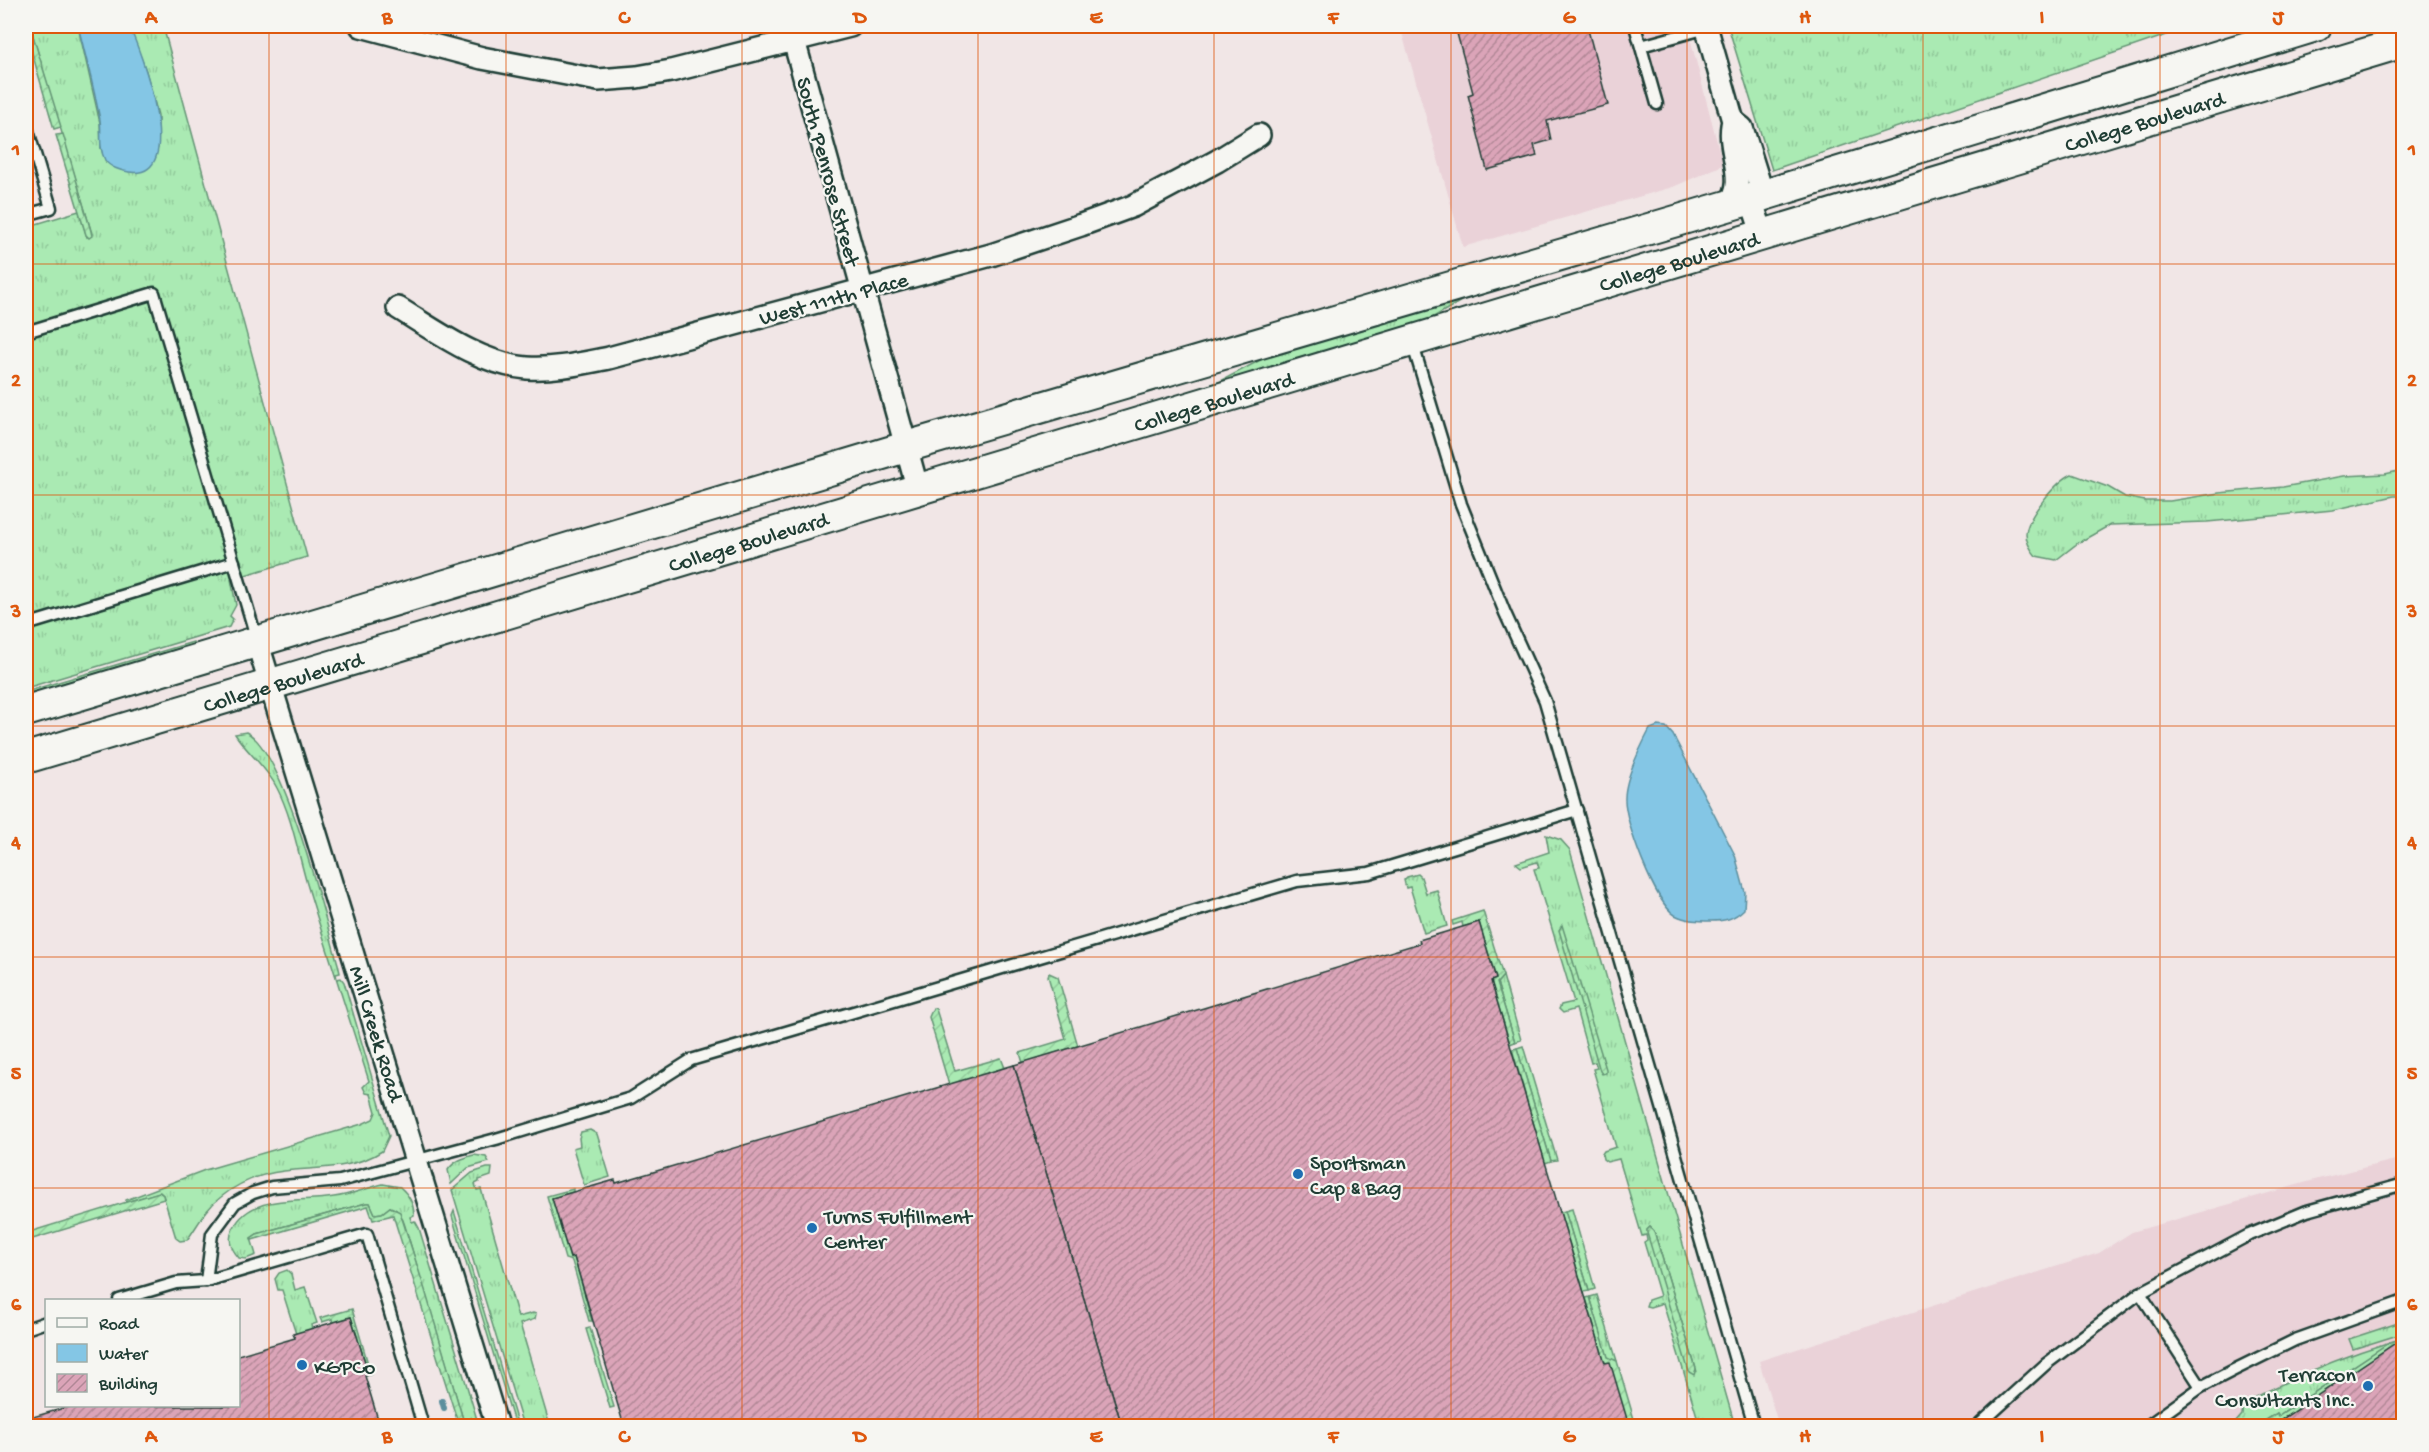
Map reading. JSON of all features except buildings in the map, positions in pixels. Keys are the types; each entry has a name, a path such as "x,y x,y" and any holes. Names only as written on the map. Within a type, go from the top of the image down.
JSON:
{"main road":[{"name":"College Boulevard","path":"26,711 906,447 1748,200 2316,26"},
{"name":"College Boulevard","path":"26,758 2403,42"}],"street":[{"path":"361,26 482,58 598,80 671,71 792,33 850,26"},
{"path":"1706,27 1733,121 1730,133 1738,183 1763,236"},
{"name":"South Penrose Street","path":"792,33 918,490"},
{"path":"1733,121 1743,128 1748,200"},
{"name":"West 111th Place","path":"398,308 461,346 508,364 528,368 566,366 609,358 991,255 1133,206 1217,161 1258,135"},
{"name":"Mill Creek Road","path":"257,641 417,1158 497,1426"}],"lane":[{"path":"1635,26 1657,104"},
{"path":"1641,46 1706,27"},
{"path":"26,124 51,208 26,215"},
{"path":"26,332 154,293 257,641"},
{"path":"1412,342 1461,504 1504,613 1545,701 1754,1426"},
{"path":"26,625 234,562"},
{"path":"206,1281 212,1234 236,1203 253,1192 272,1187 340,1181 417,1158 496,1139 631,1098 691,1060 1297,881 1369,873 1577,810"},
{"path":"1982,1426 1980,1424 2046,1364 2140,1293 2249,1235 2307,1211 2403,1184"},
{"path":"122,1299 176,1283 206,1281 367,1234 423,1426"},
{"path":"2140,1293 2201,1388"},
{"path":"2147,1426 2201,1388 2295,1340 2403,1301"},
{"path":"26,1329 45,1322"}],"shaded area":[{"path":"1400,26 1687,26 1723,165 1673,187 1463,247"},
{"path":"2403,1158 2403,1426 1779,1426 1759,1361 2099,1253 2132,1232 2318,1179"}],"green space":[{"path":"26,26 30,26 61,127 54,129"},
{"path":"30,26 78,26 100,123 101,148 106,162 158,148 158,115 146,71 129,26 163,26 307,557 231,579 236,605 230,616 233,619 229,627 26,688 26,227 79,211 87,237 92,234"},
{"path":"1728,26 2193,26 1772,170"},
{"path":"63,134 91,231 92,236 89,238 86,235 56,135"},
{"path":"1468,297 1425,322 1188,393 1221,381 1266,357"},
{"path":"2403,470 2403,496 2333,510 2207,522 2110,525 2078,543 2056,560 2036,556 2026,537 2037,509 2059,484 2072,474 2108,487 2125,497 2145,501 2170,501 2219,493 2283,487 2344,476 2385,474"},
{"path":"193,642 194,646 29,695 28,691"},
{"path":"246,732 261,745 275,770 302,838 338,964 340,973 336,974 337,979 341,978 344,982 389,1136 382,1151 359,1162 334,1167 275,1172 243,1183 216,1201 187,1240 180,1241 176,1238 163,1195 160,1192 126,1202 126,1200 205,1170 362,1124 373,1119 376,1112 371,1094 366,1093 363,1087 369,1081 307,884 287,811 273,780 235,734"},
{"path":"1546,835 1561,840 1570,850 1735,1426 1700,1426 1663,1303 1646,1306 1648,1300 1660,1296 1644,1242 1647,1240 1646,1235 1642,1236 1619,1159 1607,1162 1603,1159 1604,1151 1616,1147 1593,1069 1597,1068 1595,1062 1591,1063 1576,1009 1563,1013 1559,1009 1561,1005 1574,1002 1534,869 1539,868 1537,862 1521,867 1516,863 1549,852","holes":["1650,1227 1654,1231 1697,1372 1647,1230"]},
{"path":"1418,874 1426,893 1437,890 1447,926 1424,933 1410,887 1406,888 1404,880"},
{"path":"1483,911 1503,976 1497,983 1515,1042 1510,1044 1491,981 1496,978 1479,922 1463,927 1462,922 1453,925 1452,921"},
{"path":"1562,925 1606,1073 1602,1074 1600,1071 1559,930"},
{"path":"1049,973 1058,977 1078,1046 1023,1063 1020,1053 1066,1039"},
{"path":"1503,976 1521,1040 1515,1042 1497,983"},
{"path":"933,1008 936,1009 955,1071 1001,1058 1005,1068 949,1085 929,1017"},
{"path":"1523,1046 1557,1160 1551,1161 1517,1048"},
{"path":"1517,1048 1551,1161 1545,1163 1512,1049"},
{"path":"590,1130 597,1134 610,1177 584,1185 573,1148 580,1146 581,1132"},
{"path":"474,1155 486,1157 489,1162 468,1168 451,1184 448,1170 450,1167 459,1160"},
{"path":"492,1168 491,1176 475,1184 477,1190 481,1189 518,1317 536,1314 535,1319 520,1324 550,1426 523,1426 452,1190 472,1173"},
{"path":"383,1184 400,1187 412,1203 414,1215 410,1217 419,1228 479,1426 465,1426 405,1226 396,1210 390,1207 382,1213 375,1214 370,1203 366,1203 257,1234 251,1238 256,1255 246,1259 239,1258 232,1248 230,1237 233,1229 241,1217 252,1209 278,1201 340,1196"},
{"path":"573,1189 573,1192 552,1198 570,1258 574,1257 592,1321 589,1321 572,1261 565,1259 547,1196"},
{"path":"159,1192 164,1199 26,1241 26,1233"},
{"path":"370,1203 375,1214 382,1213 390,1207 400,1212 465,1426 459,1426 393,1215 373,1220 368,1206 252,1240 251,1238 257,1234"},
{"path":"1572,1209 1595,1289 1589,1291 1565,1211"},
{"path":"454,1211 518,1426 515,1426 452,1216"},
{"path":"1565,1211 1589,1291 1584,1292 1560,1212"},
{"path":"1650,1227 1654,1231 1696,1369 1694,1375 1689,1372 1647,1233"},
{"path":"287,1270 291,1274 295,1290 305,1287 317,1323 311,1325 312,1329 296,1334 282,1290 278,1290 275,1279 279,1273"},
{"path":"1597,1295 1617,1361 1608,1358 1590,1297"},
{"path":"1590,1297 1608,1357 1617,1361 1636,1426 1610,1426 1609,1424 1626,1419 1605,1363 1586,1298"},
{"path":"352,1309 371,1374 369,1375 351,1317 333,1323 332,1319 322,1322 320,1318"},
{"path":"2398,1323 2401,1334 2353,1349 2349,1339"},
{"path":"590,1328 614,1407 610,1408 586,1329"},
{"path":"2403,1338 2403,1345 2400,1340 2272,1426 2257,1426 2277,1413 2279,1416 2390,1342"},
{"path":"2390,1342 2279,1416 2277,1413 2257,1426 2238,1426 2235,1423 2242,1415 2243,1404 2315,1369"}],"water":[{"path":"78,26 129,26 150,85 156,111 159,136 156,156 147,169 129,172 119,170 105,160 98,108"},
{"path":"1658,726 1666,727 1673,735 1735,855 1745,892 1744,909 1729,919 1697,921 1675,915 1667,907 1650,879 1635,842 1626,809 1626,790 1634,763 1646,736 1650,729"}],"waterway":[{"path":"442,1401 444,1408"}],"place":[{"name":"Sportsman Cap & Bag","path":"1298,1174"},
{"name":"Turn5 Fulfillment Center","path":"812,1228"},
{"name":"KGPCo","path":"302,1365"},
{"name":"Terracon Consultants Inc.","path":"2368,1386"}]}
